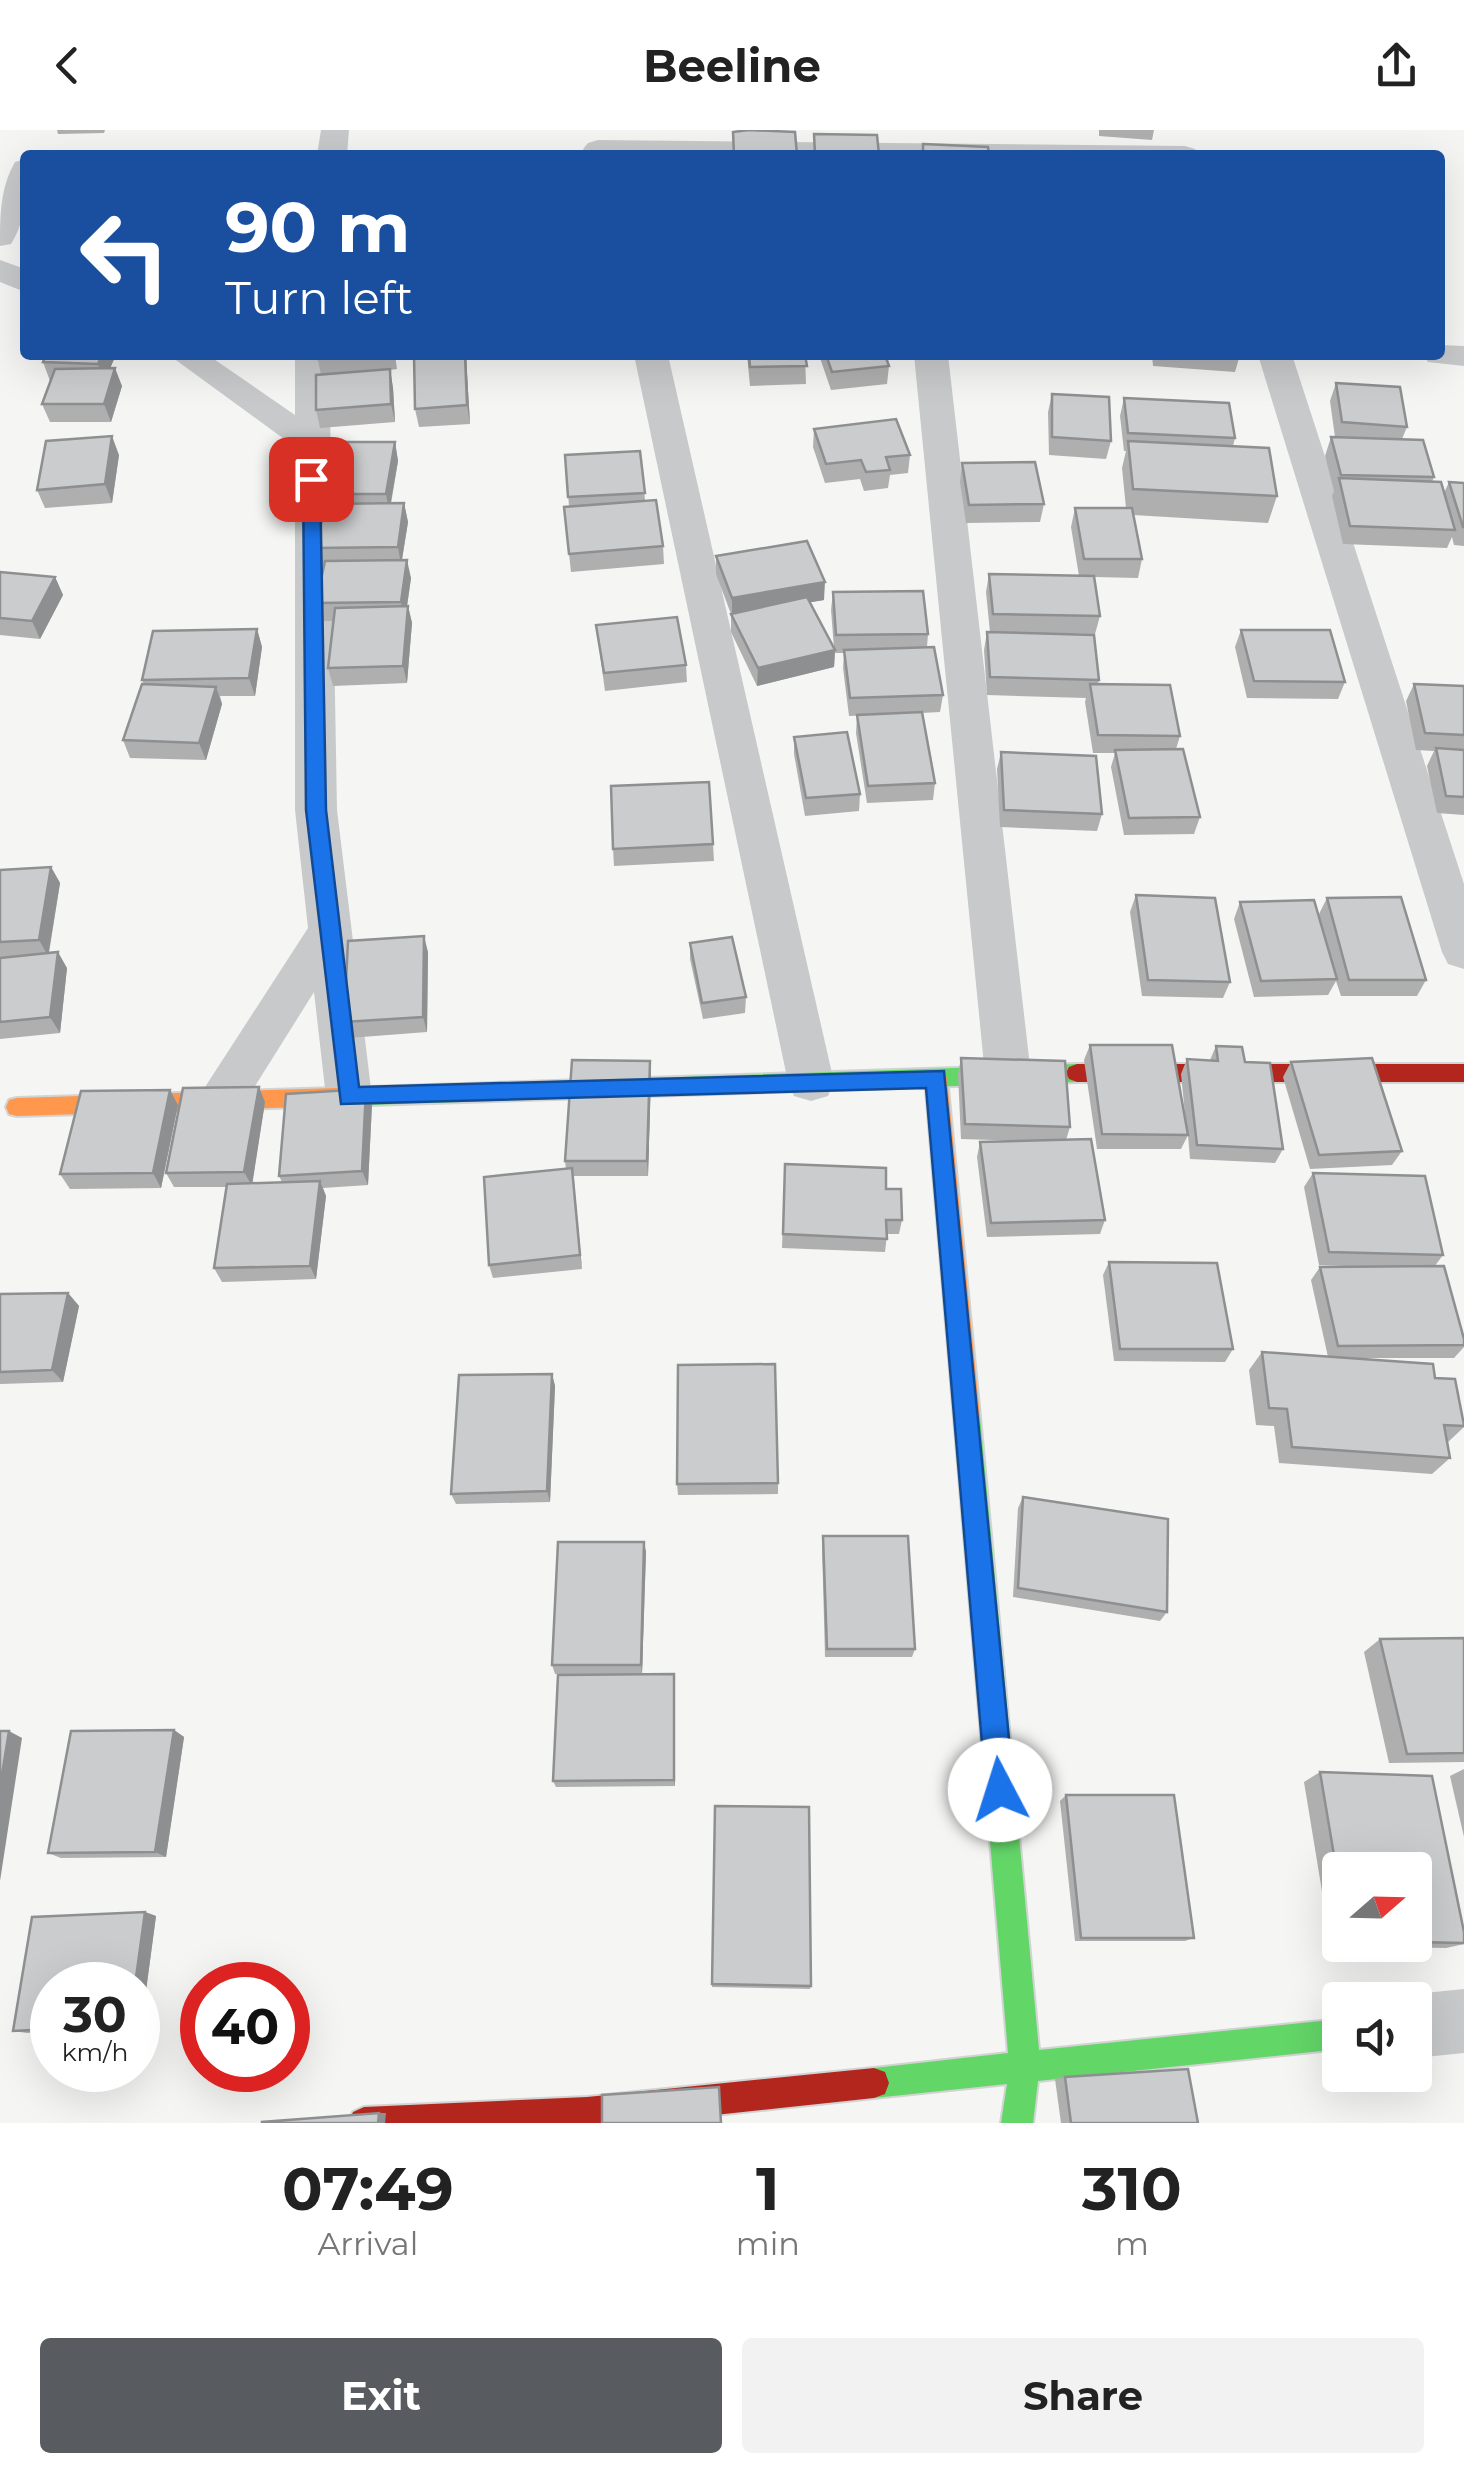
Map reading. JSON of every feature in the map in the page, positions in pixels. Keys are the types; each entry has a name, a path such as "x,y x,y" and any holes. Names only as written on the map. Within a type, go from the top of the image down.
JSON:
{"street":[{"path":"941,150 1006,142 1116,150"},
{"path":"599,144 784,150"},
{"path":"0,237 20,182"},
{"path":"193,360 311,442"},
{"path":"312,360 316,810 349,1097"},
{"path":"653,360 811,1082"},
{"path":"932,360 1008,1076"},
{"path":"1277,360 1464,952"},
{"path":"220,1101 330,930"},
{"path":"17,1108 1135,1072 1464,1072"},
{"path":"936,1078 1024,2067 1016,2123"},
{"path":"1432,2024 1464,2021"},
{"path":"364,2123 587,2113 1322,2036"}],"building":[{"path":"733,132 795,132 797,150 734,150"},
{"path":"814,134 877,135 878,150 815,150"},
{"path":"923,144 988,150 923,150"},
{"path":"44,360 100,360 98,364"},
{"path":"414,360 465,360 467,405 415,409"},
{"path":"749,360 806,360 807,366 750,367"},
{"path":"828,360 887,360 889,366 832,372"},
{"path":"115,368 104,404 42,404 55,369"},
{"path":"390,369 391,404 316,410 316,375"},
{"path":"1336,383 1400,387 1407,427 1342,422"},
{"path":"1052,394 1109,397 1111,441 1052,437"},
{"path":"1124,398 1229,403 1235,438 1128,433"},
{"path":"896,419 910,455 886,457 890,470 866,472 861,460 826,464 814,429"},
{"path":"112,436 105,484 37,490 46,441"},
{"path":"1331,437 1423,440 1434,477 1341,475"},
{"path":"1128,441 1269,448 1277,496 1133,489"},
{"path":"331,442 395,442 386,494 320,494"},
{"path":"640,451 645,493 568,497 565,455"},
{"path":"1035,462 1044,504 969,505 962,463"},
{"path":"1339,478 1441,482 1455,530 1350,526"},
{"path":"1449,482 1464,483 1464,527 1463,527"},
{"path":"656,500 663,546 569,554 564,507"},
{"path":"404,503 398,547 316,548 325,504"},
{"path":"1075,508 1132,508 1142,559 1084,559"},
{"path":"807,541 825,582 732,598 716,556"},
{"path":"407,560 401,602 316,603 325,561"},
{"path":"0,572 55,577 32,621 0,618"},
{"path":"989,574 1094,576 1100,616 993,614"},
{"path":"923,591 928,634 836,635 833,592"},
{"path":"807,597 835,650 758,668 731,614"},
{"path":"408,606 403,666 328,668 335,608"},
{"path":"677,617 686,665 604,673 596,625"},
{"path":"257,629 249,678 142,680 153,631"},
{"path":"1241,630 1330,630 1345,682 1254,681"},
{"path":"987,632 1094,635 1099,680 990,677"},
{"path":"934,647 943,695 850,698 844,650"},
{"path":"142,684 216,687 199,743 123,740"},
{"path":"1090,684 1170,685 1180,736 1098,735"},
{"path":"1414,684 1464,686 1464,735 1425,733"},
{"path":"922,712 935,783 868,786 857,715"},
{"path":"847,732 860,794 806,798 794,737"},
{"path":"1436,748 1464,750 1464,797 1446,796"},
{"path":"1183,749 1200,817 1129,818 1115,750"},
{"path":"1001,752 1096,756 1102,814 1004,810"},
{"path":"709,782 713,844 613,849 611,786"},
{"path":"51,867 39,940 0,942 0,870"},
{"path":"1136,895 1215,898 1230,982 1148,980"},
{"path":"1401,897 1426,980 1349,980 1327,898"},
{"path":"1314,900 1337,979 1261,981 1240,902"},
{"path":"424,936 423,1017 344,1022 348,941"},
{"path":"732,937 746,997 702,1003 690,943"},
{"path":"58,952 50,1017 0,1022 0,958"},
{"path":"1090,1045 1172,1045 1188,1135 1102,1134"},
{"path":"1216,1046 1242,1047 1245,1062 1270,1063 1283,1149 1197,1145 1187,1059 1218,1061"},
{"path":"961,1058 1065,1061 1070,1127 965,1124"},
{"path":"1372,1058 1402,1151 1319,1155 1291,1062"},
{"path":"572,1060 650,1061 647,1161 565,1161"},
{"path":"259,1087 244,1172 166,1173 183,1088"},
{"path":"366,1089 362,1171 279,1176 286,1094"},
{"path":"170,1090 153,1173 60,1174 81,1091"},
{"path":"1091,1139 1105,1220 991,1223 980,1142"},
{"path":"785,1164 886,1168 886,1189 901,1189 902,1220 886,1220 887,1239 783,1234"},
{"path":"572,1168 580,1255 489,1265 484,1177"},
{"path":"1313,1173 1425,1176 1443,1255 1329,1252"},
{"path":"320,1181 310,1266 214,1268 227,1184"},
{"path":"1109,1262 1217,1263 1233,1349 1120,1349"},
{"path":"1444,1266 1464,1345 1338,1346 1320,1267"},
{"path":"68,1293 52,1370 0,1372 0,1294"},
{"path":"1262,1352 1433,1364 1435,1378 1455,1379 1464,1425 1444,1425 1450,1458 1292,1447 1287,1409 1269,1408"},
{"path":"775,1364 778,1483 677,1484 678,1365"},
{"path":"552,1374 547,1491 451,1494 459,1375"},
{"path":"1023,1497 1168,1519 1167,1612 1018,1588"},
{"path":"823,1536 908,1536 915,1649 827,1649"},
{"path":"558,1542 644,1542 641,1665 552,1665"},
{"path":"1464,1638 1464,1753 1407,1754 1380,1639"},
{"path":"674,1674 674,1780 553,1781 558,1675"},
{"path":"174,1730 155,1852 48,1853 71,1731"},
{"path":"0,1731 9,1731 0,1787"},
{"path":"1320,1772 1432,1776 1464,1943 1432,1942 1432,1852 1333,1852"},
{"path":"1066,1795 1174,1795 1194,1938 1081,1938"},
{"path":"715,1806 809,1807 811,1986 712,1984"},
{"path":"145,1912 138,1962 30,1962 30,2030 13,2031 32,1917"},
{"path":"1188,2069 1198,2123 1071,2123 1065,2077"},
{"path":"719,2087 721,2123 602,2123 602,2095"},
{"path":"379,2113 378,2123 262,2123 262,2122"}],"traffic: fast":[{"path":"369,1096 1077,1073"},
{"path":"967,1417 1025,2067 1017,2123"},
{"path":"874,2083 1322,2036"}],"traffic: slow":[{"path":"936,1078 967,1417"},
{"path":"17,1107 369,1096"}],"traffic: jam":[{"path":"1077,1073 1464,1073"},
{"path":"364,2123 587,2113 874,2083"}],"route":[{"path":"311,479 316,810 349,1097 936,1078 1000,1790"}]}
